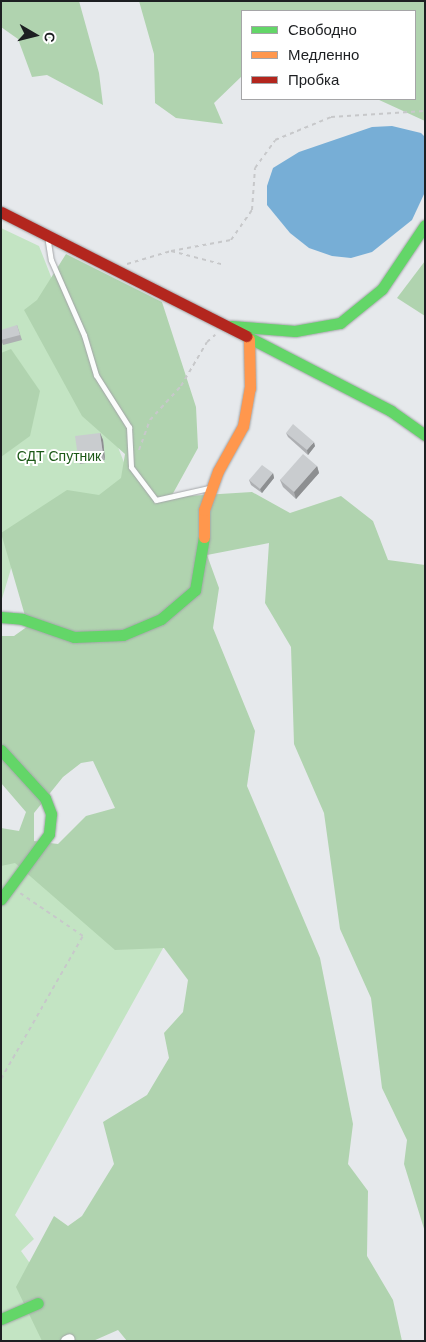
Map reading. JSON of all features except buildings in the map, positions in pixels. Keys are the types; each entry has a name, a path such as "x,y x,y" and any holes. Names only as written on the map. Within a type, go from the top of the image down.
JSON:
{"street":[{"path":"1,212 47,238 227,326 391,412 425,436"},
{"path":"227,326 295,331 340,323 382,289 425,225"},
{"path":"1,617 22,619 74,637 123,635 161,619 195,590 204,546 204,510 212,488 243,426 250,388 249,338"},
{"path":"1,750 46,798 52,814 49,834 1,899"},
{"path":"1,1319 38,1303"}],"lane":[{"path":"47,238 51,260 84,335 96,375 129,427 131,467 156,500 212,488"}],"path":[{"path":"109,269 171,251 231,240 252,210 254,168 275,140 331,117 425,111"},
{"path":"171,251 221,264"},
{"path":"131,467 150,420 181,386 207,342 227,326"},
{"path":"1,1079 83,936 9,886"}],"green space":[{"path":"1,1 79,1 99,73 103,105 47,75 32,77 18,39 1,27"},
{"path":"139,1 425,1 425,121 379,100 416,100 416,10 241,10 241,77 214,103 223,124 176,118 155,103 154,54"},
{"name":"СДТ Спутник","path":"1,228 39,246 136,493 22,532 1,602"},
{"path":"66,254 162,302 196,407 198,448 171,497 252,492 290,513 341,496 373,521 388,560 425,565 425,1232 404,1164 407,1140 382,1088 371,998 340,929 324,813 294,744 291,647 265,603 269,543 207,555 219,588 213,628 255,731 247,786 320,958 353,1124 348,1164 368,1191 367,1256 393,1300 402,1341 127,1341 118,1330 93,1341 42,1341 16,1287 54,1216 68,1226 82,1216 114,1164 103,1122 147,1095 169,1058 164,1033 183,1012 188,980 164,948 115,950 15,863 1,866 1,828 19,831 26,812 1,783 1,636 14,636 28,626 1,533 67,490 99,495 121,478 125,454 82,416 24,310 37,300","holes":["93,761 115,808 86,816 58,844 34,841 34,813 63,777 81,763"]},
{"path":"425,261 425,316 397,298"},
{"path":"11,349 40,391 30,436 1,457 1,353"},
{"path":"1,839 172,932 15,1215 34,1239 21,1251 86,1341 1,1341"}],"water":[{"path":"392,126 421,133 425,137 425,192 412,220 372,252 351,258 332,256 309,248 290,233 267,205 267,186 273,168 299,152 372,127"}],"traffic: fast":[{"path":"231,326 295,331 340,323 382,289 425,225"},
{"path":"246,336 391,411 425,435"},
{"path":"1,617 22,619 74,637 123,635 161,619 195,590 204,537"},
{"path":"1,750 45,798 51,814 49,834 1,899"},
{"path":"1,1319 38,1303"}],"traffic: slow":[{"path":"204,537 204,510 218,471 243,426 250,388 249,339"}],"traffic: jam":[{"path":"1,212 246,336"}]}
